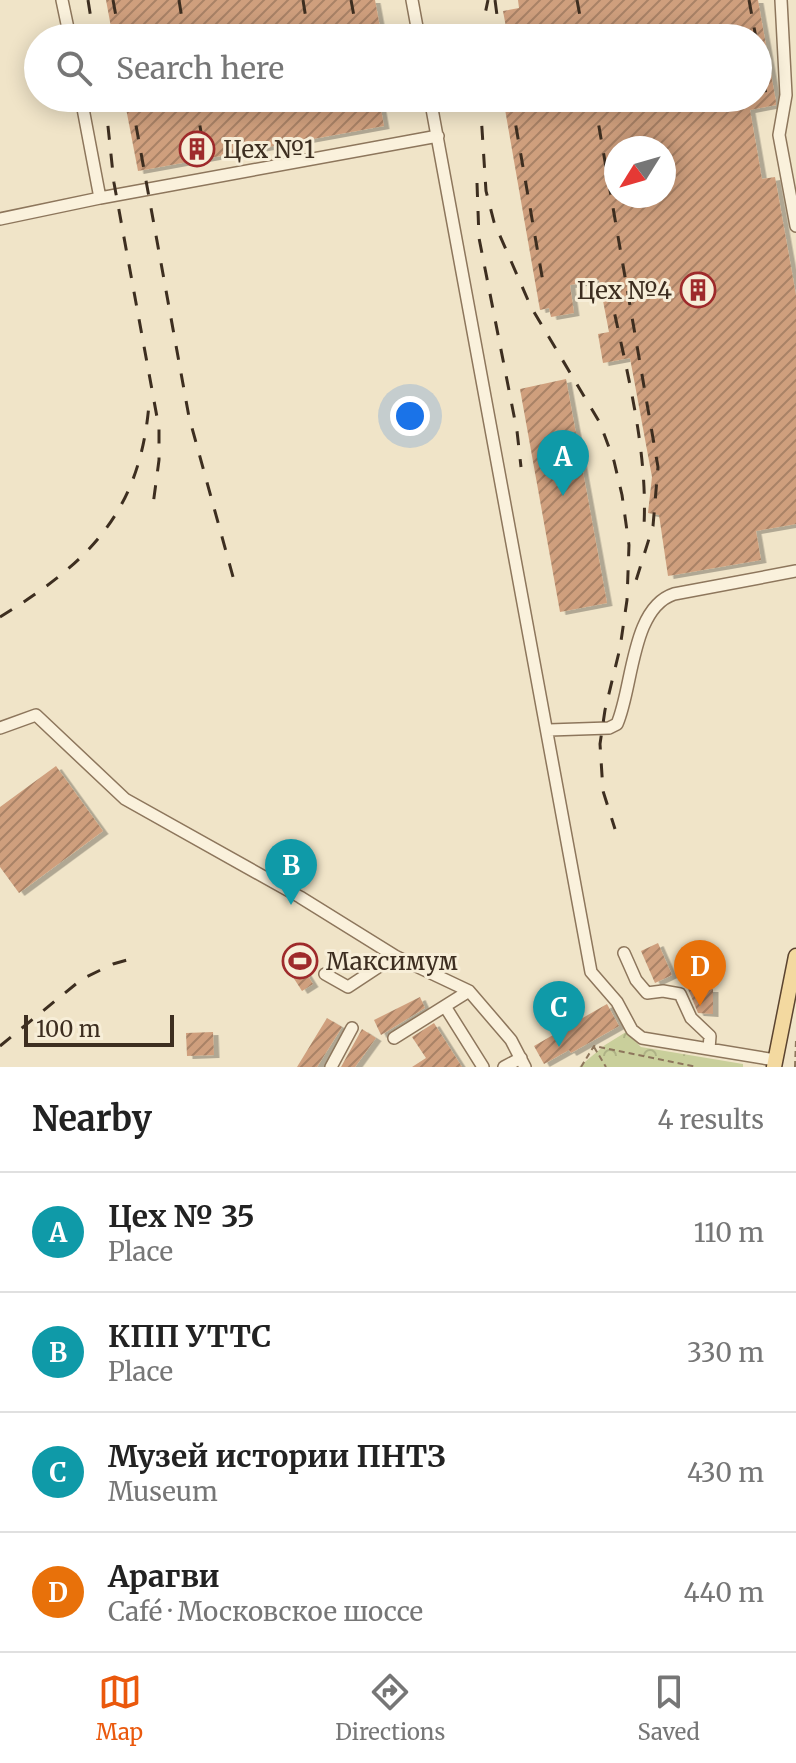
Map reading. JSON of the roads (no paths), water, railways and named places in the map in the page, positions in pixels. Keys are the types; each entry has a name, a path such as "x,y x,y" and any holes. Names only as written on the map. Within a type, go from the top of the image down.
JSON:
{"main road":[{"path":"775,1064 792,1000 796,956"}],"lane":[{"path":"62,0 67,24"},
{"path":"412,0 416,24"},
{"path":"781,0 786,95 779,135 796,226"},
{"path":"84,112 100,198"},
{"path":"433,112 549,730 587,961 591,972 617,1002 636,1035 648,1040 709,1049 775,1064"},
{"path":"0,219 438,136"},
{"path":"549,730 609,728 617,724 641,634 652,610 661,600 674,594 796,571"},
{"path":"0,728 36,715 125,799 300,897 395,956 469,991 511,1040 523,1063 504,1067"},
{"path":"624,953 636,980 647,993 663,991 680,994 691,1018 710,1036 709,1049"},
{"path":"325,974 348,987 395,956"},
{"path":"394,1038 469,991"},
{"path":"446,1008 483,1067"},
{"path":"331,1067 352,1028"}],"railway":[{"path":"88,0 92,24"},
{"path":"113,0 117,24"},
{"path":"179,0 183,24"},
{"path":"303,0 307,24"},
{"path":"351,0 355,24"},
{"path":"483,24 488,0"},
{"path":"495,0 498,24"},
{"path":"577,0 581,24"},
{"path":"749,0 753,24"},
{"path":"106,112 114,183 159,428 159,460 153,505"},
{"path":"134,112 189,417 235,584"},
{"path":"197,112 204,149"},
{"path":"321,112 323,124"},
{"path":"481,112 486,191 494,222 531,307 600,423 622,495 629,545 627,600 600,744 603,791 615,829"},
{"path":"513,112 543,282"},
{"path":"596,112 658,467 653,526 634,587"},
{"path":"477,183 479,238 517,431 521,467"},
{"path":"609,287 639,436 644,526"},
{"path":"0,617 59,576 104,531 121,505 134,476 144,442 149,404"},
{"path":"0,1046 82,979 113,964 138,957"}],"place":[{"name":"Цех №1","path":"197,149"},
{"name":"Цех №4","path":"698,290"},
{"name":"Цех № 35","path":"563,496"},
{"name":"КПП УТТС","path":"291,905"},
{"name":"Максимум","path":"300,961"},
{"name":"Арагви","path":"700,1006"},
{"name":"Музей истории ПНТЗ","path":"559,1047"}]}
